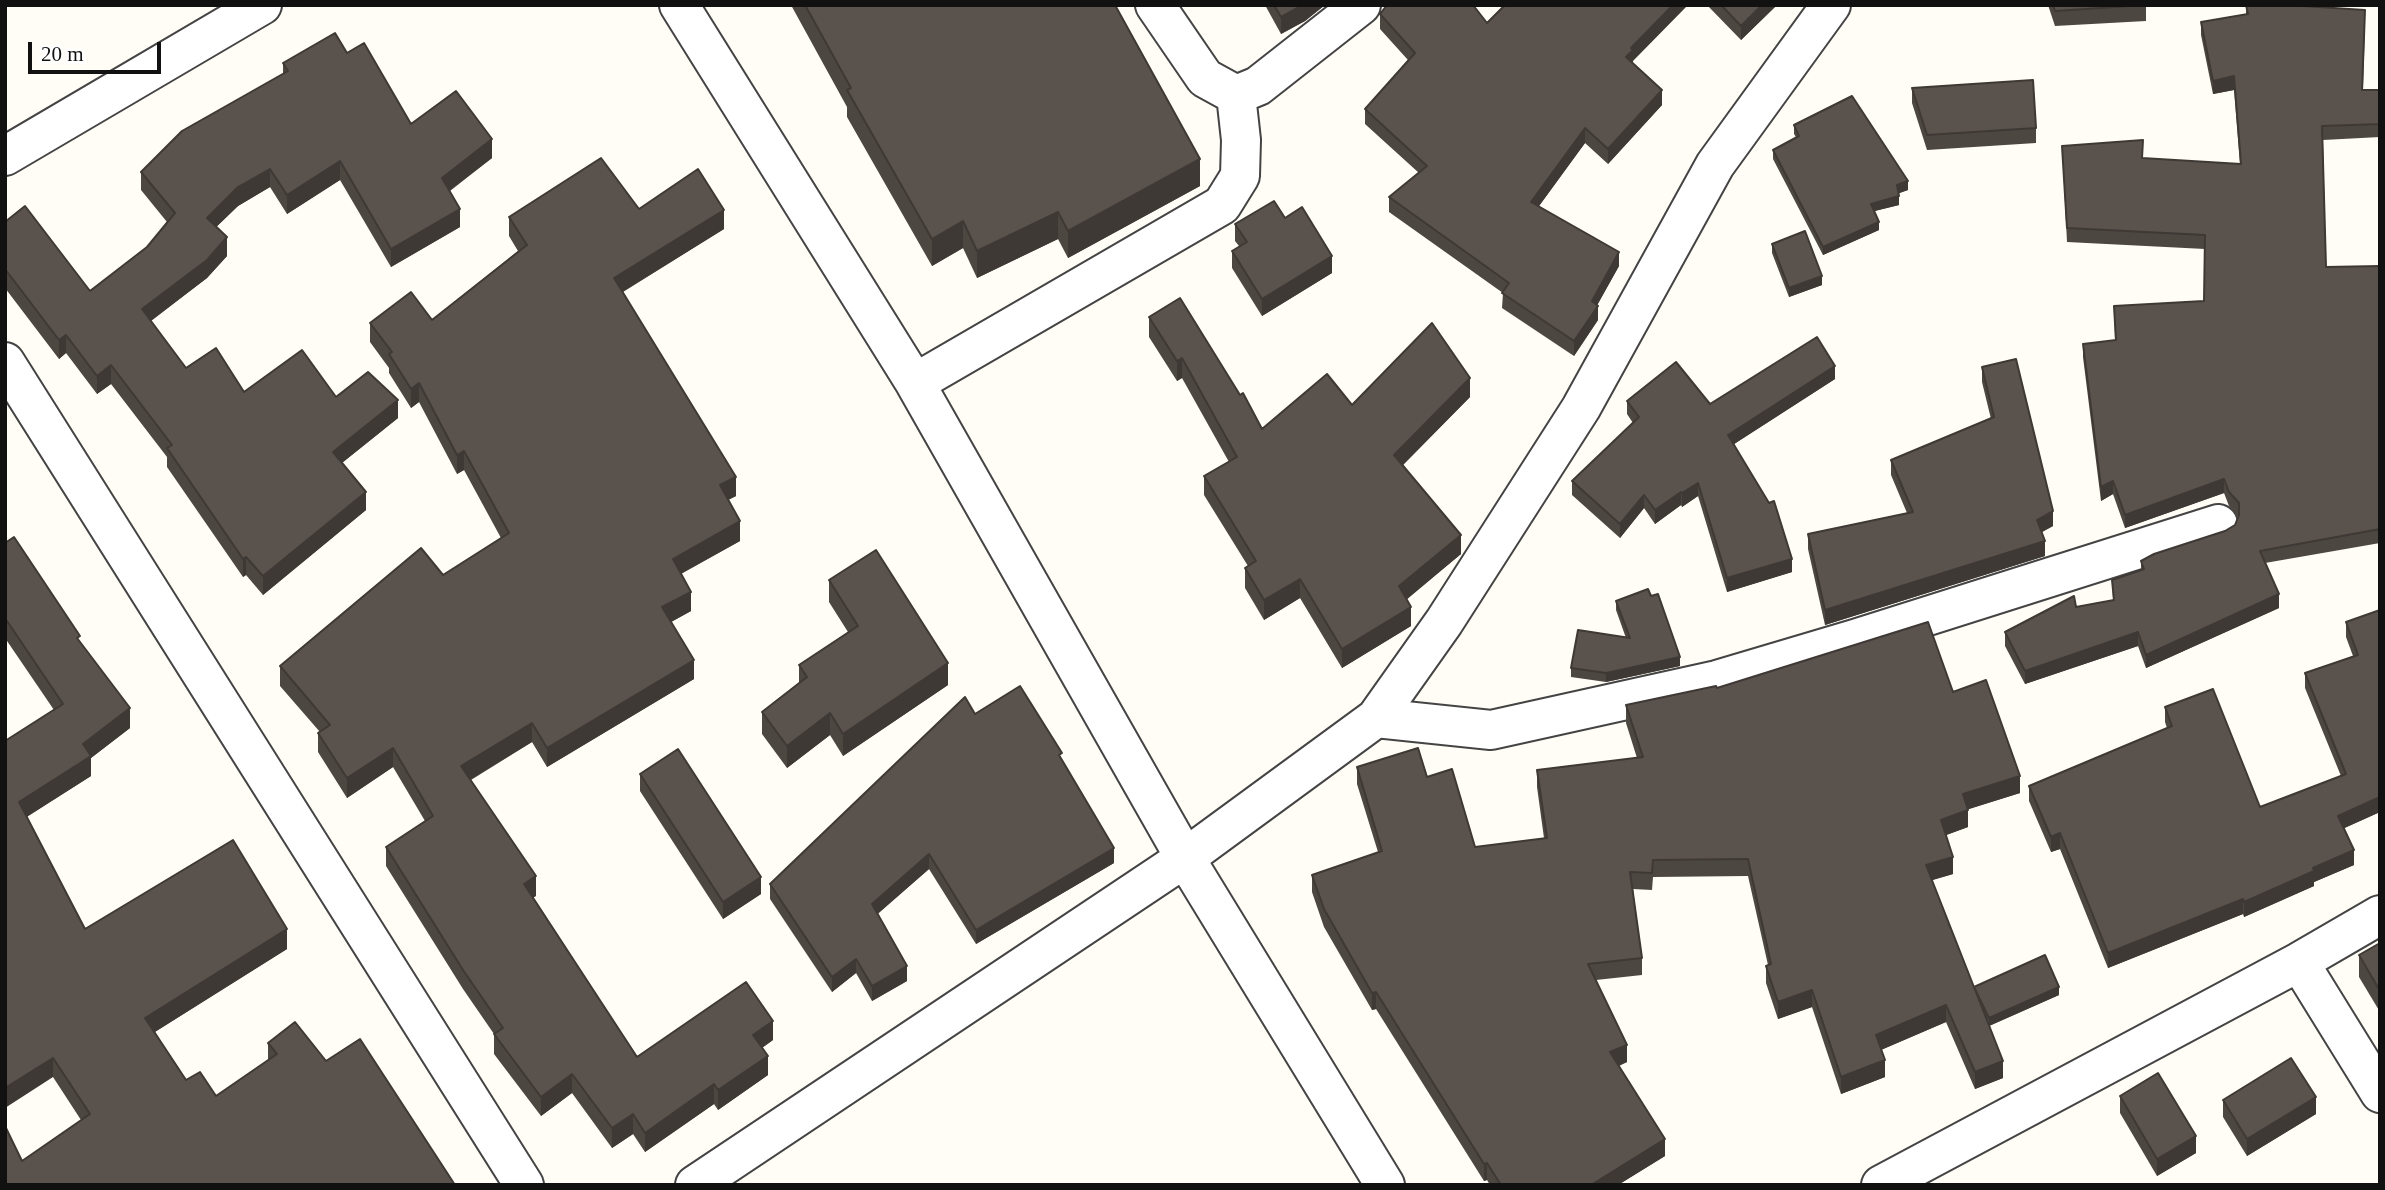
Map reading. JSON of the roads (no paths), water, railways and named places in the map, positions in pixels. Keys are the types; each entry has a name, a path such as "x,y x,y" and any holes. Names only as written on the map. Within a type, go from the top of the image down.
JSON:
{"street":[{"path":"5,156 262,5"},
{"path":"679,5 915,383 1185,858 1385,1185"},
{"path":"1155,5 1205,78 1236,95"},
{"path":"1236,95 1258,86 1361,5"},
{"path":"695,1185 1185,858 1376,718 1444,622 1581,408 1716,165 1831,5"},
{"path":"915,383 1222,205 1240,176 1241,140 1236,95"},
{"path":"5,362 524,1185"},
{"path":"1376,718 1491,730 1717,680 2218,524"},
{"path":"1887,1183 2300,962 2380,915"},
{"path":"2300,962 2380,1093"}]}
